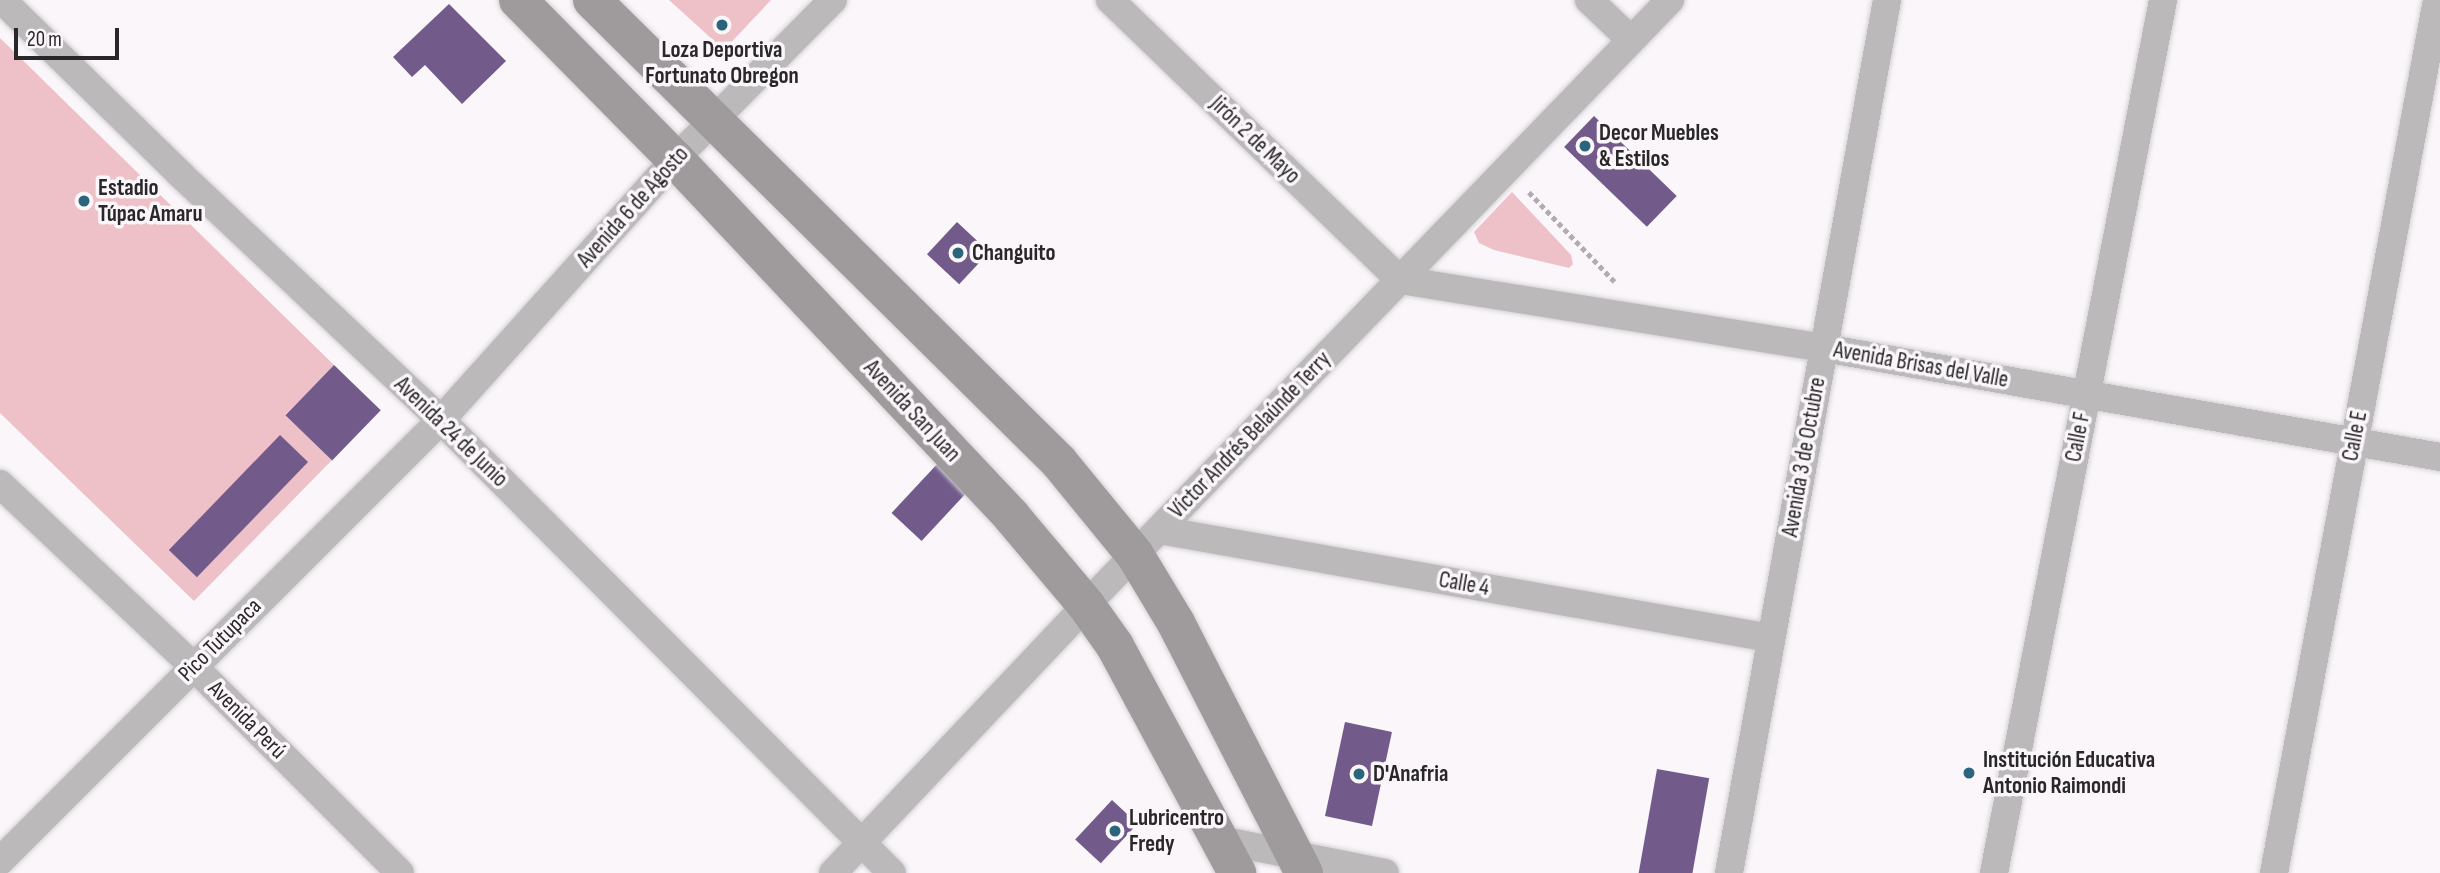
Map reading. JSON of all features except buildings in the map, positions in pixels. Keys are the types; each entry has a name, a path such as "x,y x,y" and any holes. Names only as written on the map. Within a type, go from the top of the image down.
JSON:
{"main road":[{"path":"592,0 1059,462 1147,542 1176,622 1300,865"},
{"name":"Avenida San Juan","path":"535,6 1012,517 1086,605 1115,646 1228,857"}],"street":[{"name":"Avenida 24 de Junio","path":"2,0 180,174 441,420 892,873"},
{"name":"Avenida 6 de Agosto","path":"441,420 675,159 833,0"},
{"name":"Jirón 2 de Mayo","path":"1110,0 1400,280"},
{"path":"1589,0 1631,40"},
{"name":"Víctor Andrés Belaúnde Terry","path":"833,873 1086,605 1670,0"},
{"name":"Avenida 3 de Octubre","path":"1729,873 1887,0"},
{"name":"Calle F","path":"1994,873 2163,0"},
{"name":"Calle E","path":"2274,873 2437,0"},
{"name":"Avenida Brisas del Valle","path":"1400,280 1824,348 2355,439 2440,457"},
{"name":"Pico Tutupaca","path":"0,861 441,420"},
{"name":"Avenida Perú","path":"0,484 194,667 400,873"},
{"name":"Calle 4","path":"1147,542 1770,638"},
{"path":"1228,857 1385,873"}],"path":[{"path":"1507,169 1654,322"}],"shaded area":[{"name":"Loza Deportiva Fortunato Obregon","path":"669,0 771,0 724,50"},
{"name":"Estadio Túpac Amaru","path":"0,38 334,365 285,415 332,460 194,601 0,413"},
{"path":"1512,192 1571,255 1573,264 1569,268 1494,250 1479,243 1474,232"}],"place":[{"name":"Loza Deportiva Fortunato Obregon","path":"722,25"},
{"name":"Decor Muebles & Estilos","path":"1585,146"},
{"name":"Estadio Túpac Amaru","path":"84,201"},
{"name":"Changuito","path":"958,253"},
{"name":"Institución Educativa Antonio Raimondi","path":"1969,773"},
{"name":"D'Anafria","path":"1359,774"},
{"name":"Lubricentro Fredy","path":"1115,831"}]}
